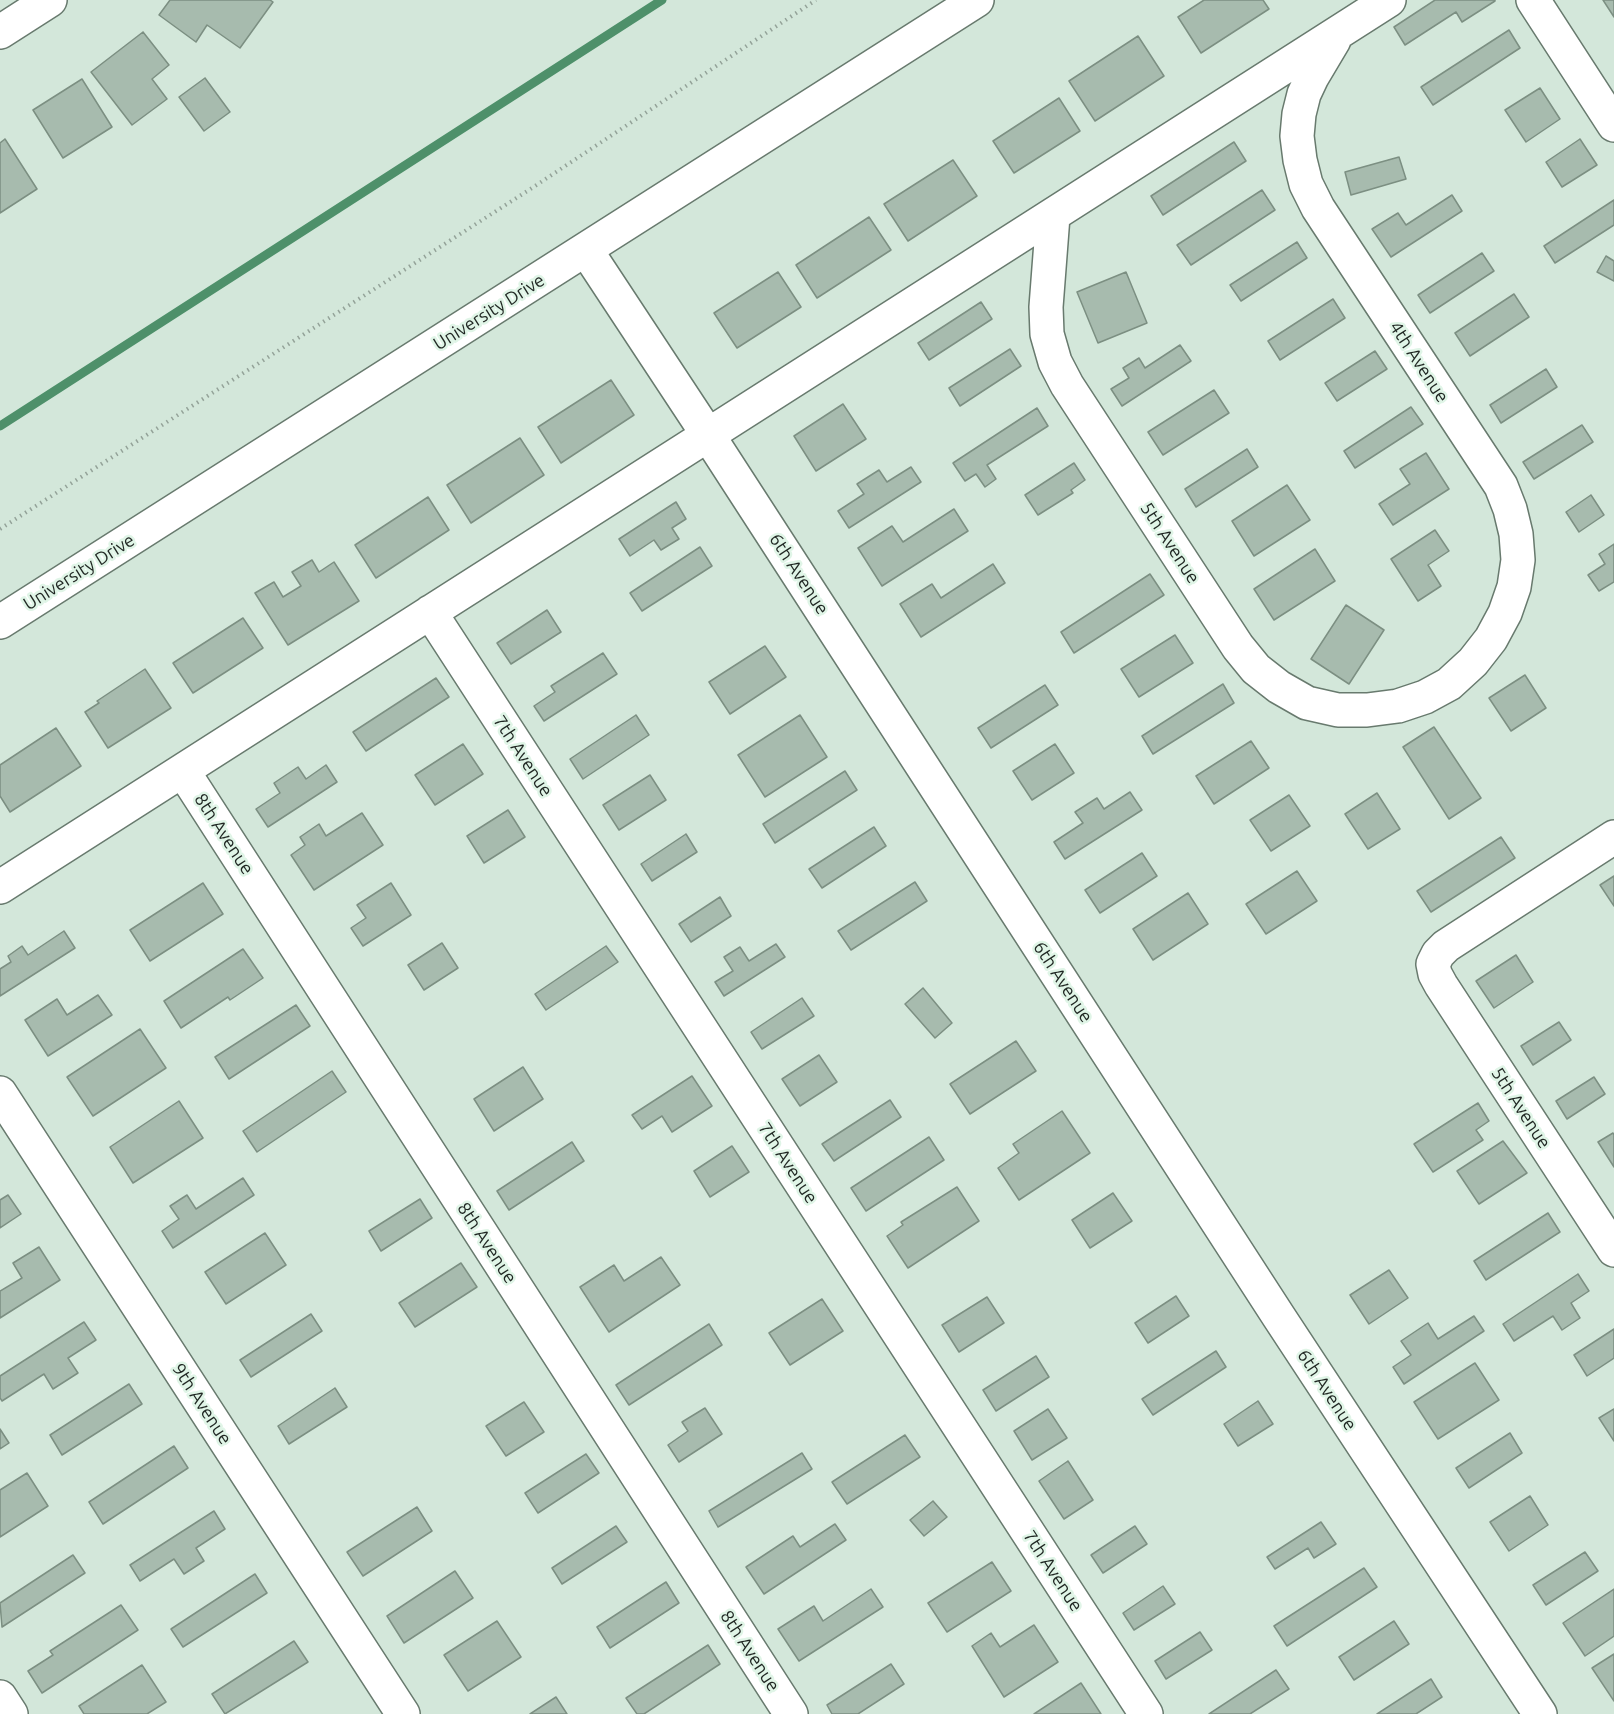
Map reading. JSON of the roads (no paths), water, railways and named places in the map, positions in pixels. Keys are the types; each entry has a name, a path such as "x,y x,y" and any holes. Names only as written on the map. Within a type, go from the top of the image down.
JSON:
{"street":[{"path":"0,32 50,0"},
{"name":"University Drive","path":"0,622 977,0"},
{"path":"0,887 1389,0"},
{"path":"1533,0 1614,125"},
{"name":"4th Avenue","path":"1338,34 1312,77 1304,94 1299,114 1297,135 1306,184 1318,208 1501,486 1516,534 1518,560 1514,587 1505,613 1491,639 1473,662 1449,684"},
{"name":"5th Avenue","path":"1053,216 1046,307 1047,334 1055,362 1067,385 1225,628 1256,669 1279,687 1307,703 1338,710 1367,710 1398,706 1425,697 1449,684"},
{"name":"6th Avenue","path":"586,250 1266,1297 1540,1714"},
{"name":"7th Avenue","path":"430,612 1146,1714"},
{"name":"8th Avenue","path":"183,771 791,1714"},
{"name":"5th Avenue","path":"1614,837 1446,946 1438,954 1433,964 1441,985 1614,1250"},
{"name":"9th Avenue","path":"0,1093 403,1714"},
{"path":"0,1697 11,1714"}],"waterway":[{"path":"0,426 662,0"}]}
